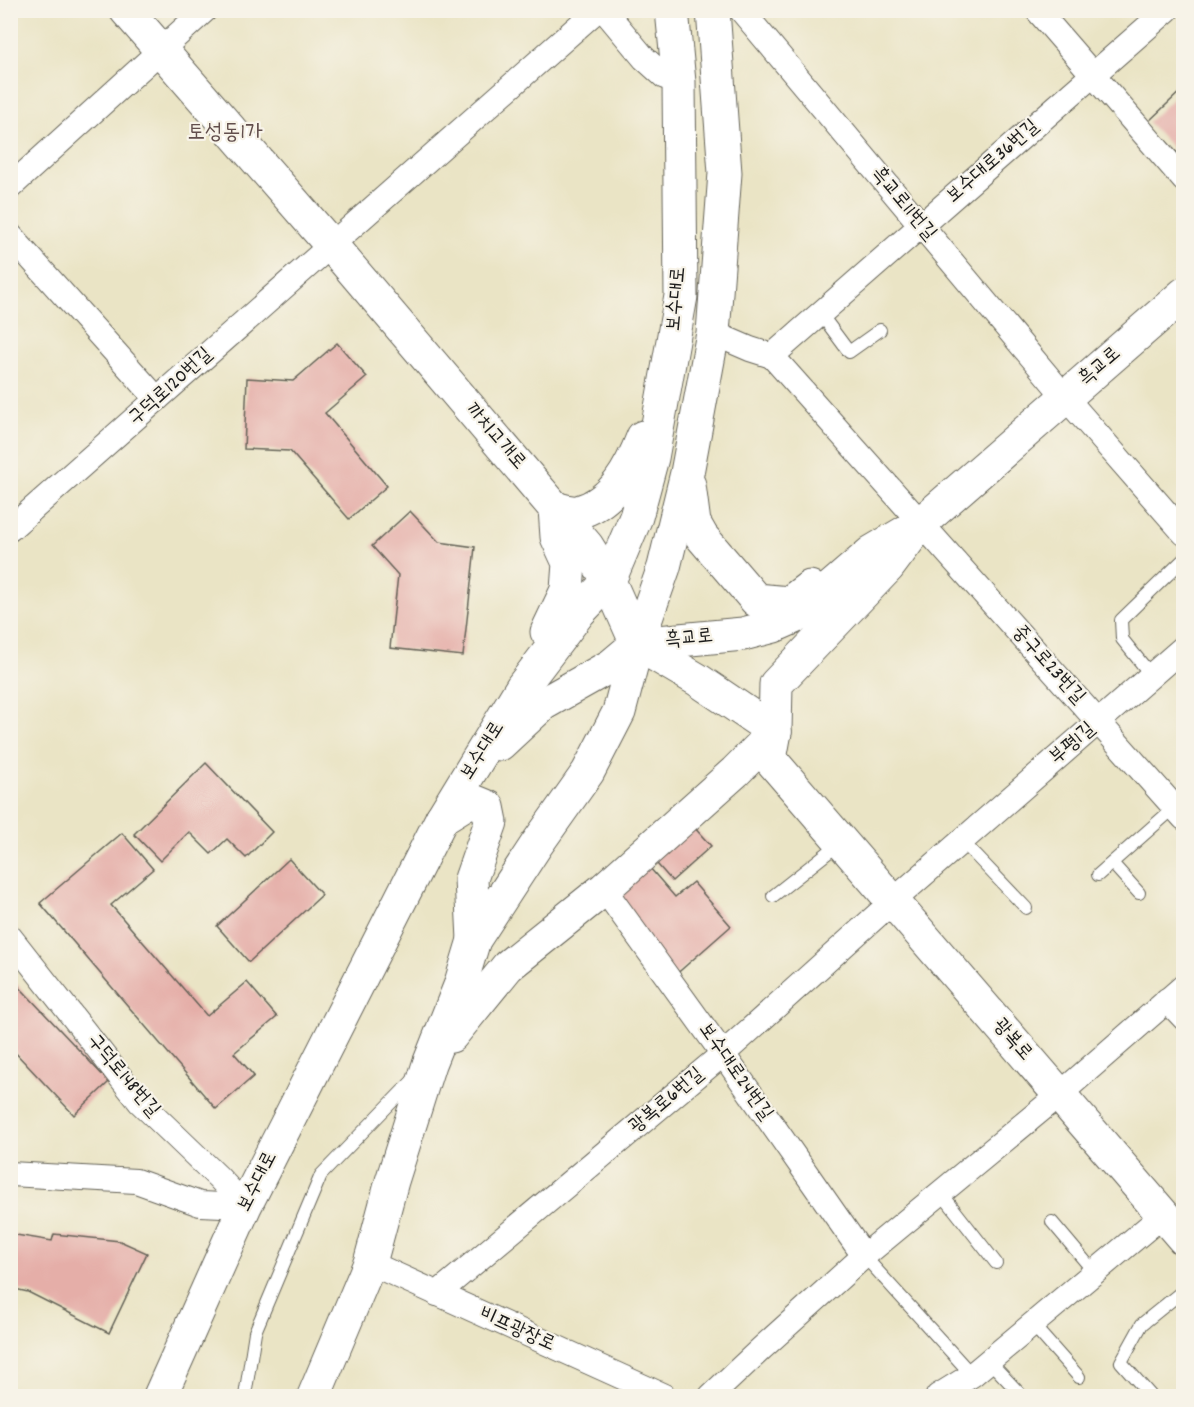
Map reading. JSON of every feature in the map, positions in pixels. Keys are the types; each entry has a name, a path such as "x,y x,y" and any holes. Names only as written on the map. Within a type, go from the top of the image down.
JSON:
{"main road":[{"name":"까치고개로","path":"126,10 331,245 587,546 609,581 637,644"},
{"name":"보수대로","path":"160,1396 245,1206 442,818 522,687 580,611 609,581 636,517 652,458 681,296 679,82 672,10"},
{"name":"보수대로","path":"314,1396 370,1263 392,1181 429,1064 460,986 474,940 588,772 619,712 637,644 664,567 687,473 713,333 725,173 722,11"},
{"name":"흑교로","path":"468,774 543,704 612,665 637,644 743,634 774,626 799,615 872,552 921,523 1065,397 1179,308"},
{"path":"468,774 483,729 512,679 546,633 567,590 569,563 557,537 555,508 576,512 600,502 618,486 637,453 667,376"},
{"path":"687,473 694,523 702,537 756,600 789,603 812,586 872,552"},
{"name":"흑교로","path":"775,732 776,684 888,567 921,523"},
{"path":"637,644 698,680 775,732"},
{"name":"보수대로","path":"429,1064 508,966 604,889 735,772 775,732"},
{"name":"광복로","path":"775,732 770,759 1173,1227"},
{"path":"442,818 471,800 488,807 491,822 471,879 474,940"}],"street":[{"path":"10,187 206,10"},
{"path":"331,245 597,10"},
{"path":"604,10 644,58 665,77 679,82"},
{"path":"1037,10 1184,180"},
{"name":"보수대로36번길","path":"772,356 1167,10"},
{"name":"흑교로11번길","path":"722,11 921,225 1065,397 1184,533"},
{"path":"10,235 157,399"},
{"name":"구덕로120번길","path":"10,529 331,245"},
{"path":"713,333 750,350 772,356"},
{"name":"중구로23번길","path":"772,356 1098,722 1180,808"},
{"name":"부평1길","path":"892,901 1184,647"},
{"name":"보수대로24번길","path":"604,889 864,1256"},
{"name":"광복로6번길","path":"437,1294 723,1054 892,901"},
{"name":"구덕로148번길","path":"10,937 140,1102 245,1206"},
{"path":"711,1396 864,1256 942,1194 1059,1095 1178,1001"},
{"path":"10,1174 136,1181 200,1204 245,1206"},
{"path":"938,1396 981,1368 1095,1273 1173,1227"},
{"name":"비프광장로","path":"370,1263 664,1396"}],"lane":[{"path":"820,313 849,352 880,330"},
{"path":"1151,675 1122,639 1121,620 1184,559"},
{"name":"중구로23번길","path":"1098,875 1180,808"},
{"path":"962,841 1026,908"},
{"path":"773,897 841,842"},
{"path":"1112,863 1139,893"},
{"path":"245,1396 255,1332 321,1175 429,1064"},
{"path":"942,1194 996,1263"},
{"path":"1052,1222 1095,1273"},
{"path":"864,1256 981,1368 1022,1396"},
{"path":"1151,1396 1121,1362 1142,1324 1184,1290"},
{"path":"1032,1324 1079,1377"}],"building":[{"path":"1184,88 1184,160 1148,122"},
{"path":"337,343 367,377 325,413 387,486 349,519 290,451 244,449 247,378 293,381"},
{"path":"410,511 439,542 475,547 463,656 390,648 398,575 372,546"},
{"path":"206,763 272,832 246,858 227,839 211,854 189,832 160,861 134,834"},
{"path":"682,814 711,846 672,881 644,849"},
{"path":"122,833 153,869 111,905 207,1016 247,982 277,1017 234,1053 254,1076 216,1109 40,903"},
{"path":"289,859 322,895 249,962 217,926"},
{"path":"643,860 675,897 693,882 731,926 673,977 602,896"},
{"path":"10,977 109,1082 74,1115 10,1047"},
{"path":"10,1234 52,1241 54,1234 120,1241 147,1253 109,1333 28,1292 10,1288"}],"district":[{"name":"토성동1가","path":"225,133"}]}
